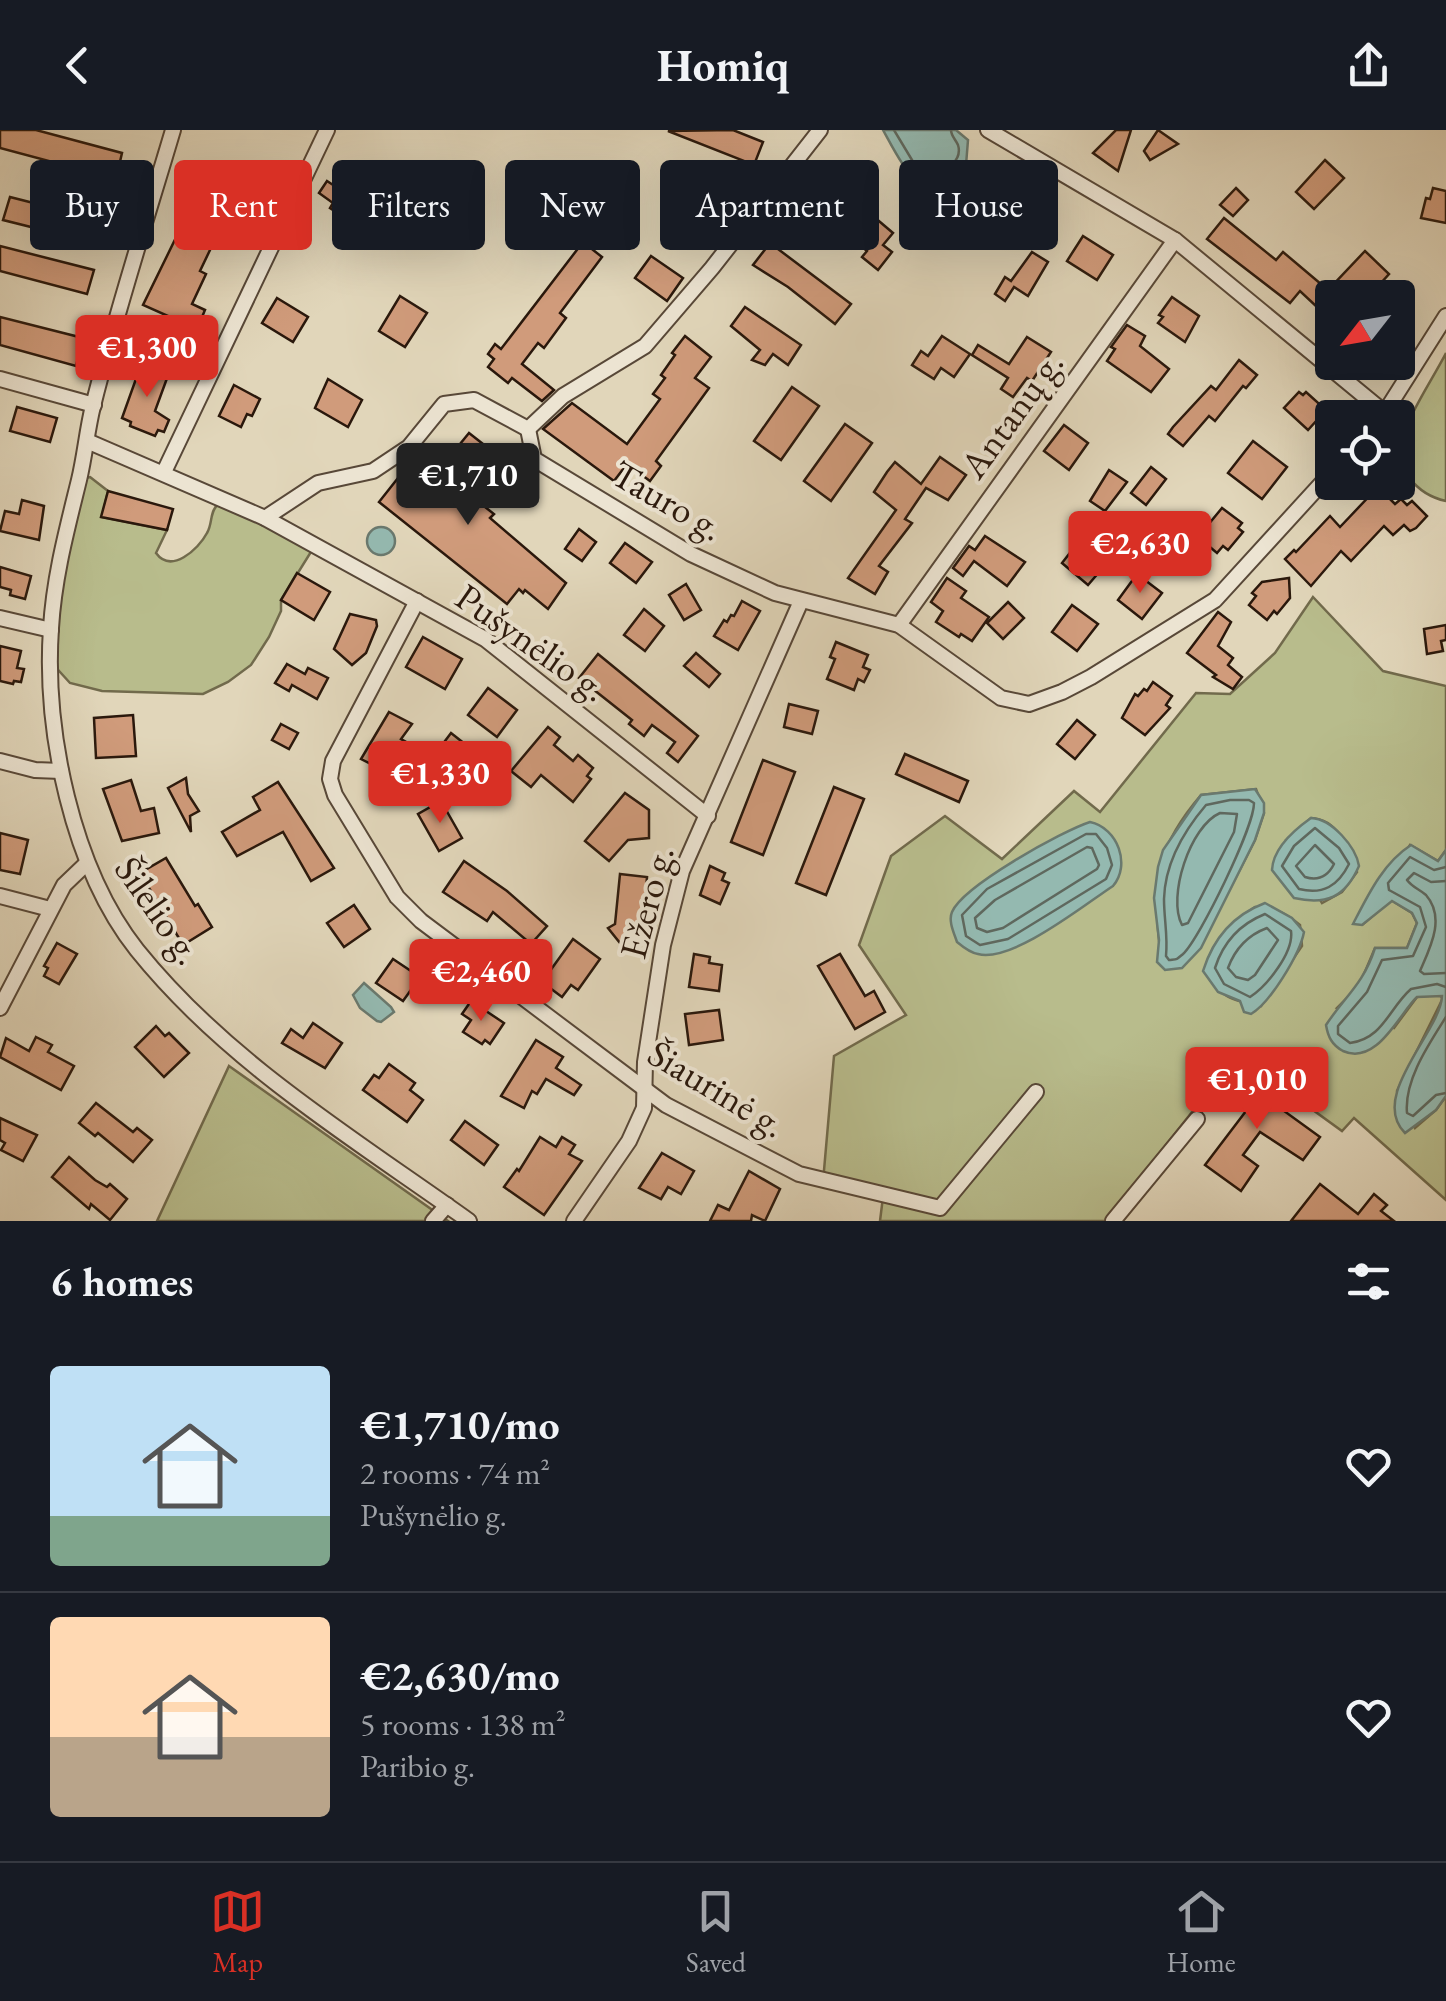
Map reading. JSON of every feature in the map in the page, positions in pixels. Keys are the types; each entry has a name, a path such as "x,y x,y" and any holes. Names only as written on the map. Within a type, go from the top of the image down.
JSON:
{"street":[{"name":"Šilelio g.","path":"174,130 94,405 60,564 51,630 57,748 86,863 137,950 239,1056 470,1221"},
{"path":"164,472 328,130"},
{"path":"264,518 318,483 373,471 410,448 444,404 474,400 528,429 563,396 645,346 820,130"},
{"path":"988,130 1175,240 1365,400"},
{"name":"Antanų g.","path":"899,625 1175,240"},
{"path":"1393,400 1446,316"},
{"path":"0,380 94,405"},
{"name":"Tauro g.","path":"528,429 534,458 691,554 760,587 801,601 899,625"},
{"name":"Pušynėlio g.","path":"87,441 264,518 485,639 708,816"},
{"path":"899,625 1001,698 1029,704 1091,677 1215,600 1315,491"},
{"name":"Šiaurinė g.","path":"417,601 333,761 330,779 335,795 378,869 420,921 666,1104 799,1174 940,1208 1036,1092"},
{"name":"Ežero g.","path":"574,1221 629,1141 644,1108 645,1062 671,906 682,871 801,601"},
{"path":"0,618 51,630"},
{"path":"0,761 42,771 62,770"},
{"path":"0,1008 50,909 64,886 86,863"},
{"path":"0,896 50,909"},
{"path":"0,972 16,976"},
{"path":"1113,1221 1198,1118"},
{"path":"434,1221 446,1205"}],"green space":[{"path":"1446,353 1446,501 1415,484 1415,409"},
{"path":"90,477 108,491 102,517 167,530 156,553 162,559 176,560 197,546 207,533 218,504 314,547 281,600 281,611 269,637 251,665 203,694 102,691 70,683 51,662 51,630 79,480"},
{"path":"1313,597 1383,671 1446,686 1446,850 1438,861 1410,845 1362,925 1391,900 1412,913 1417,923 1407,948 1375,948 1359,986 1337,1008 1394,1028 1417,997 1438,994 1443,998 1397,1091 1415,1128 1446,1096 1446,1200 1354,1118 1342,1131 1237,1055 1106,1221 880,1221 884,1189 823,1182 834,1056 906,1015 859,945 891,856 945,816 1002,859 1074,791 1100,812 1196,693 1230,694 1275,653","holes":["1256,789 1264,813 1255,840 1218,912 1159,940 1157,898 1162,862 1176,829 1201,795","1311,818 1336,830 1357,872 1342,892 1322,903 1286,840","1255,907 1284,914 1300,925 1302,946 1261,1006 1228,996 1204,971 1217,942"]},
{"path":"229,1066 448,1221 157,1221"}],"water":[{"path":"883,130 956,130 968,140 966,160 899,159"},
{"path":"381,527 391,531 395,541 391,551 381,555 371,551 367,541 371,531"},
{"path":"1255,789 1264,803 1264,813 1255,840 1201,948 1182,968 1165,970 1157,962 1159,940 1154,898 1163,850 1201,795"},
{"path":"1311,818 1327,823 1342,835 1359,866 1341,892 1325,899 1294,898 1272,870 1280,847"},
{"path":"1090,822 1108,832 1119,848 1121,868 1113,886 1009,950 978,954 957,942 952,912 974,888 1058,836"},
{"path":"1411,845 1438,861 1446,850 1446,1096 1436,1110 1405,1133 1396,1118 1395,1101 1442,996 1417,997 1377,1045 1355,1054 1339,1049 1326,1025 1359,981 1375,948 1407,948 1417,923 1412,913 1392,901 1362,925 1353,924 1384,870"},
{"path":"1265,903 1292,918 1304,932 1283,977 1251,1014 1244,1012 1240,1001 1218,992 1203,971 1226,929 1243,914"},
{"path":"364,983 394,1012 381,1022 360,1008 353,995"}],"building":[{"path":"0,130 36,130 122,153 120,160 45,160 0,148"},
{"path":"733,130 763,142 756,160 741,160 668,131"},
{"path":"1116,130 1131,130 1118,171 1093,153"},
{"path":"1158,130 1178,144 1150,160 1144,151"},
{"path":"1325,160 1344,178 1314,209 1296,192"},
{"path":"327,181 332,184 332,202 319,193"},
{"path":"1236,188 1248,200 1233,216 1220,205"},
{"path":"1433,188 1446,191 1446,223 1421,218"},
{"path":"10,197 30,202 30,227 3,220"},
{"path":"1224,218 1276,260 1283,252 1316,280 1315,305 1300,291 1290,303 1207,239"},
{"path":"879,221 893,233 883,245 892,252 878,270 862,257 867,251 879,250"},
{"path":"1083,236 1113,255 1097,280 1067,261"},
{"path":"174,242 174,250 210,250 200,271 206,274 192,304 205,310 197,329 143,305"},
{"path":"0,246 94,270 87,294 0,271"},
{"path":"577,250 593,250 602,257 560,313 566,318 544,348 538,343 522,364 554,390 542,401 512,378 508,383 488,367 494,359 488,354 495,344 501,349"},
{"path":"765,250 779,250 851,304 835,324 753,265"},
{"path":"1365,251 1389,274 1384,280 1337,280"},
{"path":"1032,252 1048,262 1028,296 1014,287 1005,301 995,294 1005,277 1011,281"},
{"path":"651,256 683,278 667,301 635,278"},
{"path":"400,296 427,313 405,347 379,331"},
{"path":"1172,297 1199,316 1185,342 1158,323"},
{"path":"277,298 308,317 293,342 262,323"},
{"path":"745,307 801,345 788,365 773,354 765,365 752,360 760,350 731,326"},
{"path":"0,317 83,338 76,366 0,345"},
{"path":"1127,325 1145,336 1140,346 1169,369 1151,392 1107,361 1115,349 1111,347"},
{"path":"685,336 711,357 695,378 709,388 656,461 661,466 650,481 627,464 614,481 543,429 572,403 627,444 660,399 653,394 665,378 661,375 675,355 672,353"},
{"path":"942,336 970,354 954,377 941,368 934,379 912,365 921,351 928,356"},
{"path":"1027,337 1051,352 1032,381 1027,378 1013,397 1001,389 1008,378 972,355 978,345 1009,364"},
{"path":"1239,360 1257,375 1215,421 1209,416 1183,446 1168,434 1211,386 1216,390"},
{"path":"142,362 170,370 155,411 169,420 164,432 158,430 155,436 130,426 131,422 122,418"},
{"path":"328,379 362,400 348,427 315,408"},
{"path":"234,385 260,399 241,427 219,416"},
{"path":"792,387 819,406 781,460 754,441"},
{"path":"1299,392 1306,392 1315,400 1315,422 1308,430 1284,408"},
{"path":"17,407 57,418 50,442 10,431"},
{"path":"845,424 872,443 831,501 804,481"},
{"path":"1064,425 1088,443 1069,470 1044,451"},
{"path":"469,433 483,444 453,482 494,514 490,518 566,583 548,609 519,589 507,604 379,502 417,454 438,471"},
{"path":"1253,441 1287,467 1262,499 1228,473"},
{"path":"940,457 966,475 948,500 926,488 905,519 912,523 879,566 888,572 875,594 848,578 896,510 874,492 887,472 895,462 921,484"},
{"path":"1151,467 1166,479 1146,505 1131,493"},
{"path":"1109,470 1127,482 1105,511 1090,501"},
{"path":"108,491 173,509 167,530 101,517"},
{"path":"22,500 44,506 39,540 0,531 5,511 19,514"},
{"path":"1366,500 1391,500 1395,504 1402,500 1407,505 1412,501 1427,516 1416,528 1410,531 1404,525 1393,535 1384,526 1351,561 1341,551 1311,586 1285,559 1330,516 1340,527"},
{"path":"1222,508 1242,523 1238,528 1243,532 1228,550 1223,546 1217,553 1198,537"},
{"path":"579,529 596,542 582,561 565,549"},
{"path":"985,536 1025,562 1007,586 974,561 963,576 953,568 969,546 975,550"},
{"path":"1090,537 1105,549 1092,565 1100,571 1088,585 1062,563 1080,540 1084,544"},
{"path":"625,543 652,562 636,583 610,563"},
{"path":"0,567 31,576 25,599 0,587"},
{"path":"297,573 330,592 314,620 281,600"},
{"path":"1137,574 1162,593 1142,619 1118,600"},
{"path":"947,578 966,591 961,598 989,617 972,641 936,622 943,611 931,602"},
{"path":"1289,578 1290,598 1277,614 1274,611 1267,620 1249,605 1256,596 1252,593 1262,582"},
{"path":"686,584 701,610 684,620 669,595"},
{"path":"742,601 760,611 738,650 714,636 724,620 734,616"},
{"path":"1008,602 1024,618 1003,639 987,623"},
{"path":"1072,605 1098,624 1077,651 1052,632"},
{"path":"644,609 664,626 645,651 624,635"},
{"path":"1218,612 1231,622 1218,646 1233,658 1228,665 1242,677 1233,689 1187,653"},
{"path":"350,614 376,620 377,626 366,653 352,665 334,649"},
{"path":"1446,625 1446,640 1441,641 1443,651 1427,654 1424,629"},
{"path":"423,637 462,659 445,689 406,667"},
{"path":"836,642 868,655 863,667 870,670 864,682 858,679 854,690 827,679 835,659 830,657"},
{"path":"0,646 21,651 17,668 24,669 21,682 0,681"},
{"path":"696,653 720,674 709,687 684,666"},
{"path":"598,654 698,736 678,762 667,753 675,742 652,725 644,736 629,724 632,720 579,678"},
{"path":"287,664 305,674 308,668 328,678 317,699 292,685 289,691 275,683"},
{"path":"1153,682 1172,696 1166,705 1170,708 1145,735 1122,718 1135,694 1147,691"},
{"path":"488,688 517,710 497,737 468,715"},
{"path":"789,704 818,711 812,734 784,727"},
{"path":"389,712 412,724 401,739 408,743 393,771 385,756 387,772 361,759"},
{"path":"133,715 136,756 96,758 94,718"},
{"path":"1077,720 1095,735 1075,759 1057,744"},
{"path":"281,724 298,733 289,749 272,740"},
{"path":"548,727 560,737 554,745 573,761 578,755 593,768 587,776 591,779 573,802 541,775 531,787 511,771"},
{"path":"451,733 475,752 446,789 424,769"},
{"path":"905,754 968,781 959,802 896,774"},
{"path":"763,760 795,772 763,855 731,842"},
{"path":"186,778 188,794 199,811 190,816 191,832 168,788"},
{"path":"131,780 141,811 154,808 159,833 122,841 103,789"},
{"path":"278,782 334,868 311,881 283,832 237,856 222,832 260,810 253,797"},
{"path":"834,787 864,799 826,895 796,883"},
{"path":"625,793 649,810 649,838 628,840 609,861 585,841"},
{"path":"441,801 462,838 439,851 418,814"},
{"path":"0,833 28,840 20,874 0,870"},
{"path":"166,858 212,927 183,945 140,873"},
{"path":"464,861 547,926 531,944 493,912 487,921 443,892"},
{"path":"710,866 725,873 722,880 729,883 720,904 700,895"},
{"path":"620,874 647,877 643,926 620,943 608,928 615,924"},
{"path":"354,905 370,929 344,947 327,923"},
{"path":"573,939 600,959 578,990 571,985 562,997 542,982"},
{"path":"57,943 77,954 59,984 44,976 48,968 44,966"},
{"path":"694,954 710,957 709,963 722,965 719,991 689,987"},
{"path":"840,954 865,996 874,991 885,1012 855,1029 818,966"},
{"path":"393,959 417,975 427,960 450,976 433,1001 413,987 403,1001 376,983"},
{"path":"471,1001 504,1023 490,1044 485,1040 482,1044 463,1032 471,1020 462,1014"},
{"path":"719,1010 723,1040 689,1045 685,1014"},
{"path":"313,1023 342,1043 325,1068 282,1043 291,1029 303,1038"},
{"path":"156,1026 189,1053 164,1077 135,1047"},
{"path":"36,1037 52,1045 48,1052 74,1066 61,1090 0,1057 6,1038 29,1051"},
{"path":"536,1040 563,1057 556,1068 581,1085 574,1095 546,1079 537,1094 532,1091 524,1108 501,1096"},
{"path":"389,1064 415,1083 410,1090 423,1100 407,1122 363,1090"},
{"path":"1243,1069 1264,1084 1258,1092 1320,1137 1303,1160 1260,1132 1243,1155 1258,1166 1241,1191 1205,1165 1246,1111 1224,1095"},
{"path":"96,1103 133,1132 137,1128 152,1140 133,1162 98,1133 95,1136 79,1123"},
{"path":"0,1118 37,1135 23,1161 1,1150 5,1143 0,1140"},
{"path":"465,1121 498,1145 484,1165 451,1140"},
{"path":"540,1137 556,1147 562,1137 575,1145 569,1154 582,1161 544,1215 504,1187"},
{"path":"662,1153 694,1171 681,1194 668,1187 661,1199 639,1188"},
{"path":"69,1157 95,1180 107,1187 110,1184 127,1199 110,1220 91,1204 89,1209 52,1177"},
{"path":"749,1171 780,1189 765,1221 752,1215 751,1221 710,1221 718,1205 729,1210"},
{"path":"1320,1184 1358,1214 1374,1194 1387,1205 1381,1211 1394,1221 1291,1221"}]}
